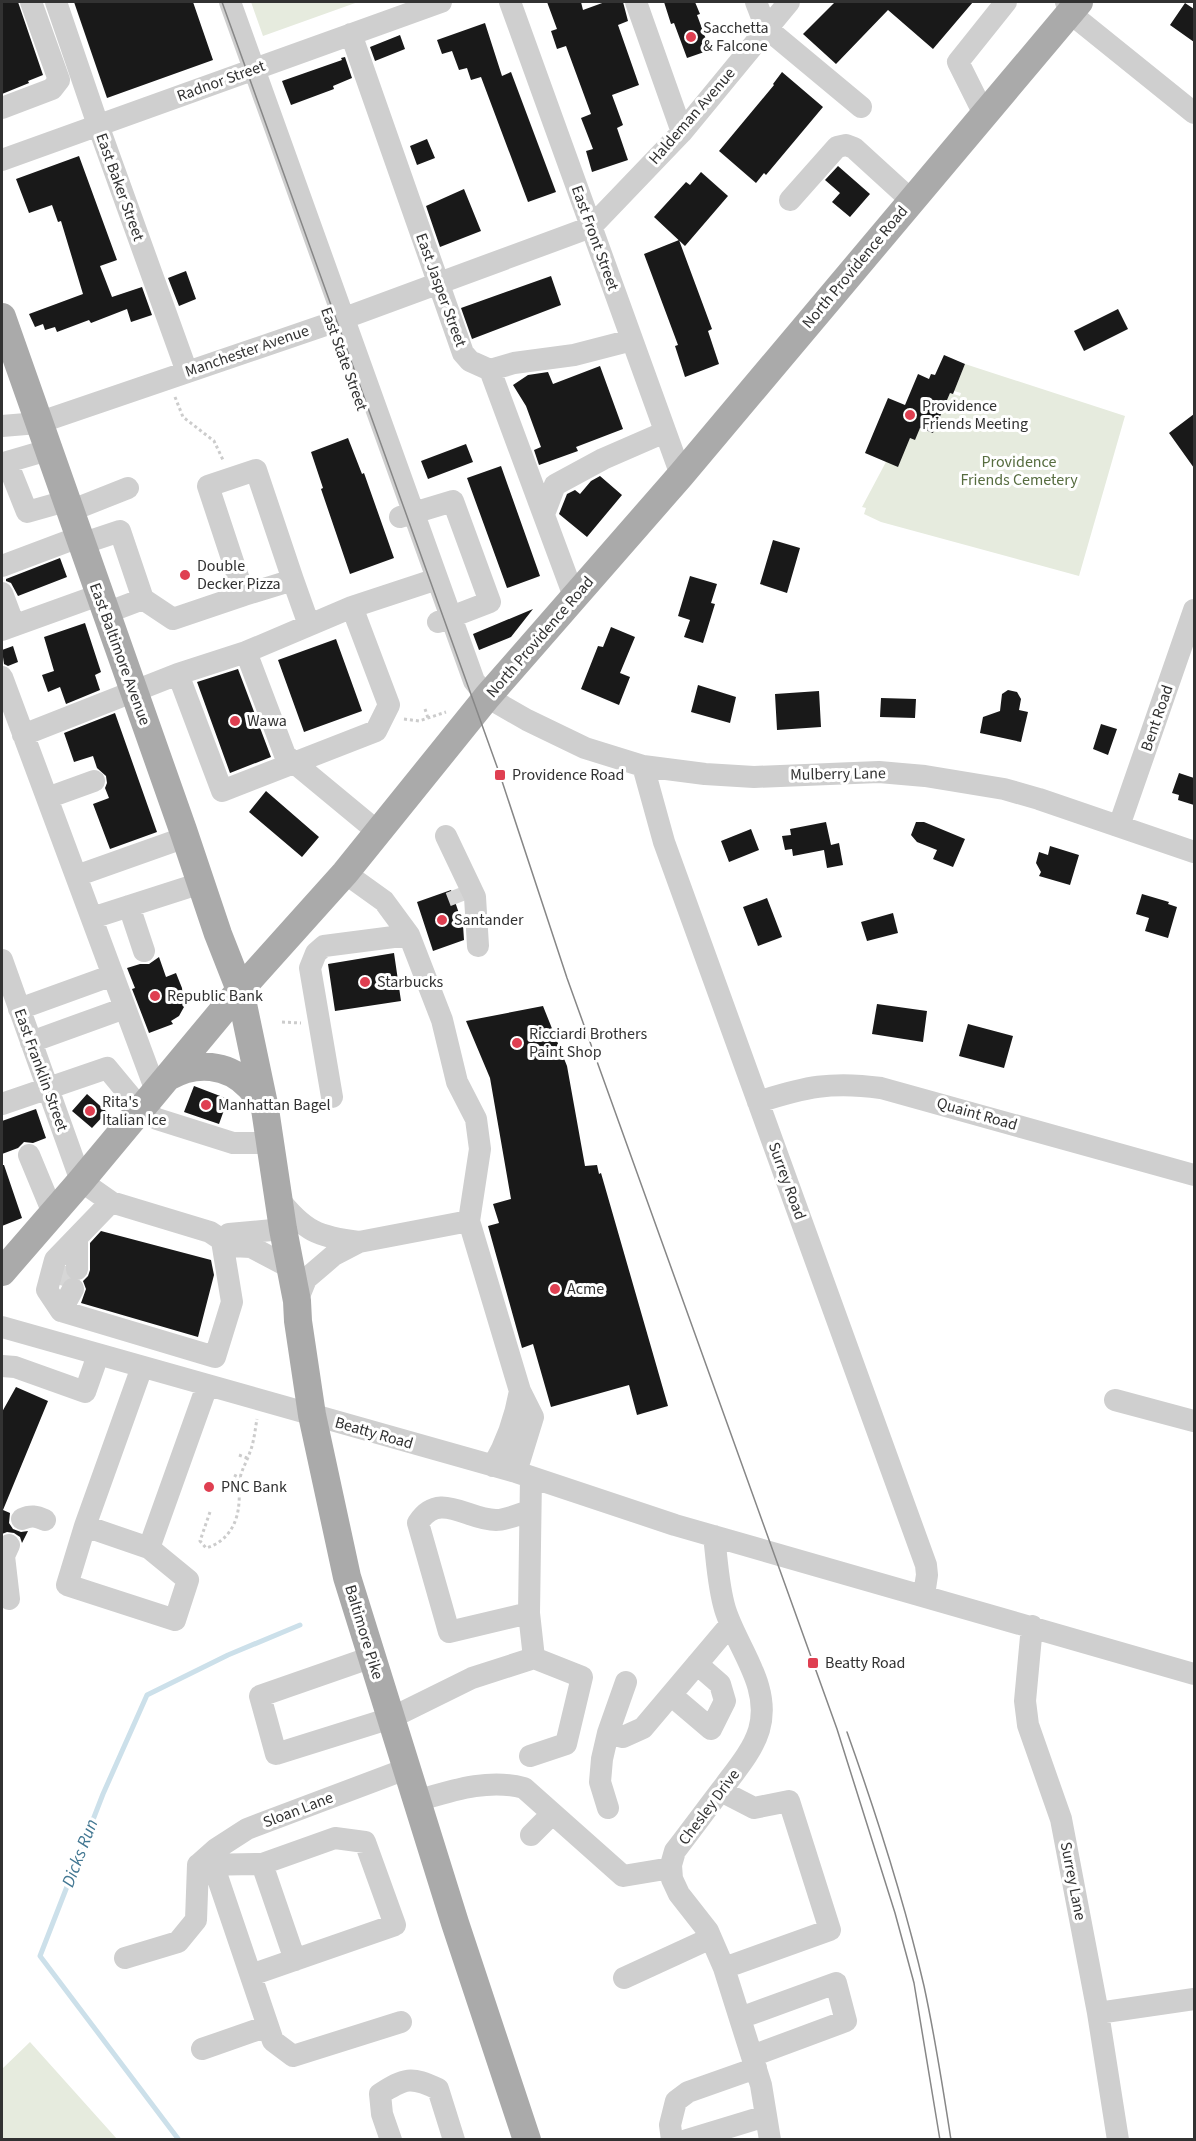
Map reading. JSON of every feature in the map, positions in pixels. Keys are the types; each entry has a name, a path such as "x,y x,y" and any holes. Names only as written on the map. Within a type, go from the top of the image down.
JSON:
{"main road":[{"name":"North Providence Road","path":"3,1266 81,1181 240,990 345,873 469,708 575,599 984,114 1071,5"},
{"name":"East Baltimore Avenue","path":"2,317 10,367 38,423 48,450 186,837 218,934 240,990 265,1109"},
{"path":"155,1092 183,1068 217,1068 238,1077 251,1088 265,1109"},
{"name":"Baltimore Pike","path":"265,1109 278,1198 297,1301 312,1416 347,1577 416,1801 527,2139"}],"street":[{"path":"2,108 52,89 59,80 31,2"},
{"name":"East Baker Street","path":"56,2 187,372"},
{"name":"East State Street","path":"216,2 248,72 445,620 474,681 469,708"},
{"name":"East State Street","path":"230,2 248,72"},
{"name":"Radnor Street","path":"2,160 441,2"},
{"name":"East Front Street","path":"510,2 681,475"},
{"path":"636,2 682,132"},
{"path":"756,2 766,28 861,107"},
{"name":"Haldeman Avenue","path":"591,227 682,132 789,2"},
{"path":"984,114 958,62 1006,2"},
{"path":"1071,5 1194,113"},
{"name":"East Jasper Street","path":"351,34 463,353 470,361 490,370"},
{"path":"790,200 837,147 846,144 854,148 911,200"},
{"name":"Manchester Avenue","path":"2,426 38,423 337,320 591,227"},
{"path":"575,599 490,370 514,363 574,355 632,340"},
{"path":"544,514 555,485 603,459 665,432"},
{"path":"48,450 4,463 27,512 120,531 143,599 173,620 293,580"},
{"path":"244,595 208,486 256,470 309,625"},
{"path":"2,566 128,488"},
{"path":"407,514 453,501 490,602 445,620"},
{"path":"23,735 178,674 246,652 352,607 431,581"},
{"path":"2,593 8,627 103,604 143,599"},
{"path":"178,674 222,791 376,731 389,705 352,607"},
{"name":"Bent Road","path":"1119,826 1194,610"},
{"path":"246,652 285,755 378,832"},
{"path":"2,677 155,1092 157,1119 233,1143 270,1143"},
{"name":"Mulberry Lane","path":"469,708 527,720 585,748 643,766 705,774 754,777 879,772 925,776 1004,789 1194,852"},
{"name":"Surrey Road","path":"643,766 664,842 926,1565 924,1595"},
{"path":"47,798 94,781"},
{"path":"446,836 475,897 478,946 459,896 446,836"},
{"path":"76,876 186,837"},
{"path":"345,873 384,901 409,935 442,1020 457,1082 476,1119 480,1149 469,1221 520,1391 532,1417 524,1474 529,1511 529,1613 534,1658"},
{"path":"92,918 201,883"},
{"path":"129,906 144,951"},
{"path":"332,1097 310,968 316,952 324,946 409,935"},
{"name":"East Franklin Street","path":"2,965 81,1181"},
{"path":"19,1009 113,975"},
{"path":"31,1042 125,1008"},
{"path":"2,1104 107,1068 155,1092"},
{"name":"Quaint Road","path":"758,1102 799,1089 823,1085 851,1084 881,1088 1194,1175"},
{"path":"29,1155 53,1213"},
{"path":"81,1181 111,1202 210,1232 231,1246 251,1246 291,1268"},
{"path":"278,1198 293,1218 307,1228 332,1239 359,1242"},
{"path":"111,1202 55,1260 47,1290 61,1311 215,1357 232,1302 222,1241"},
{"path":"297,1301 306,1279 334,1255 359,1242 469,1221"},
{"path":"222,1241 229,1234 283,1228"},
{"path":"52,1341 70,1277 77,1239"},
{"name":"Beatty Road","path":"2,1327 524,1474 675,1525 1194,1674"},
{"path":"2,1366 15,1367 85,1392 98,1355"},
{"path":"86,1526 149,1548 189,1580 175,1620 67,1585 86,1526 142,1367"},
{"path":"149,1548 207,1386"},
{"path":"493,1466 505,1446 516,1417 520,1391"},
{"path":"1115,1400 1194,1421"},
{"path":"529,1511 497,1520 441,1506 425,1512 418,1523 449,1632 529,1613"},
{"name":"Chesley Drive","path":"671,1868 675,1851 721,1791 752,1746 759,1731 760,1700 752,1667 730,1625 724,1607 714,1536"},
{"path":"9,1545 4,1556 9,1599"},
{"path":"608,1733 623,1737 643,1728 730,1625"},
{"name":"Surrey Lane","path":"1032,1626 1025,1701 1028,1725 1061,1819 1098,2013 1118,2139"},
{"path":"372,1657 260,1696 276,1754 391,1718 472,1678 534,1658 582,1677 566,1744 530,1756"},
{"path":"671,1695 711,1729 725,1701 720,1684 698,1664"},
{"path":"608,1808 600,1782 602,1759 608,1733 626,1682"},
{"name":"Sloan Lane","path":"198,1865 216,1848 247,1829 406,1769"},
{"path":"416,1801 464,1787 508,1784 524,1788 623,1876 671,1868 672,1879 679,1894 711,1938 724,1968 754,2062 770,2139"},
{"path":"721,1791 754,1808 789,1801 830,1930 724,1968"},
{"path":"531,1835 552,1814"},
{"path":"198,1865 262,1864 335,1838 365,1842 395,1925 251,1975"},
{"path":"262,1864 295,1960"},
{"path":"125,1958 178,1942 196,1920 198,1865"},
{"path":"198,1865 217,1876 273,2041 293,2056 401,2022"},
{"path":"624,1978 711,1938"},
{"path":"672,2139 670,2125 676,2101 688,2092 846,2021 836,1983 740,2018"},
{"path":"1098,2013 1194,1999"},
{"path":"202,2049 268,2026"},
{"path":"391,2139 382,2114 380,2094 400,2081 422,2081 438,2089 454,2139"},
{"path":"687,2139 766,2116"}],"path":[{"path":"174,393 183,417 214,441 230,478"},
{"path":"404,719 419,721 469,708"},
{"path":"425,709 428,718"},
{"path":"210,1512 200,1541 206,1548 224,1540 231,1530 239,1501 240,1478 257,1419"},
{"path":"239,1455 247,1458"},
{"path":"234,1475 240,1478"}],"green space":[{"path":"251,2 358,2 263,36"},
{"name":"Providence Friends Cemetery","path":"965,364 1125,416 1079,576 881,522 864,514 866,508 862,507 887,460 910,438 915,439 916,428 933,433 950,393 960,396 961,393 954,391"},
{"path":"30,2042 117,2139 2,2139 2,2069"}],"building":[{"path":"2,2 18,2 43,75 2,94"},
{"path":"74,2 193,2 213,60 107,98"},
{"path":"547,2 581,2 583,10 605,2 623,2 628,21 618,25 639,85 612,95 623,125 617,128 628,160 592,172 586,151 593,149 581,118 591,114 566,46 557,49 551,31 557,29"},
{"path":"664,2 695,2 700,14 697,15 710,50 687,58 674,23 671,24"},
{"path":"835,2 973,2 933,49 888,10 836,64 803,34"},
{"path":"1185,3 1194,9 1194,42 1170,25"},
{"path":"485,23 502,76 511,72 556,192 528,202 481,77 471,80 467,68 459,70 452,51 442,54 437,40"},
{"path":"400,35 405,49 375,61 370,47"},
{"path":"345,57 352,78 333,86 334,89 291,105 282,81"},
{"path":"782,72 823,107 766,175 764,173 756,183 719,151 774,85"},
{"path":"427,139 435,158 417,165 410,146"},
{"path":"79,156 117,260 100,266 112,297 142,287 152,315 131,322 127,309 91,323 89,320 57,332 55,327 45,330 43,324 35,327 29,314 83,294 61,221 58,222 52,205 29,213 16,179"},
{"path":"838,166 870,194 850,217 832,202 840,193 825,180"},
{"path":"701,172 728,196 685,246 654,217 686,182 690,185"},
{"path":"464,189 481,231 440,247 426,206"},
{"path":"679,240 712,329 708,331 719,364 685,377 675,346 678,345 644,254"},
{"path":"186,271 196,299 179,306 168,278"},
{"path":"551,276 561,305 472,339 461,308"},
{"path":"1118,309 1128,329 1084,351 1074,331"},
{"name":"Providence Friends Meeting","path":"944,355 965,364 933,433 920,428 915,440 910,438 898,467 865,453 888,398 905,405 918,374 929,379 931,374 935,375"},
{"path":"600,366 623,429 576,447 578,451 539,465 534,450 541,447 526,406 513,385 528,375 548,372 553,384"},
{"path":"1194,414 1194,468 1169,433"},
{"path":"348,438 362,474 364,473 394,558 350,574 311,452"},
{"path":"466,444 473,462 428,479 421,461"},
{"path":"501,466 540,576 507,588 467,478"},
{"path":"600,476 622,495 587,537 559,514 567,494 575,490 580,494 591,481"},
{"path":"773,540 800,548 787,593 760,584"},
{"path":"60,558 67,577 18,596 11,583 6,581 6,579"},
{"path":"690,576 717,584 711,603 715,604 703,643 684,637 690,620 678,616"},
{"path":"533,609 511,637 479,650 473,634"},
{"path":"85,623 101,672 95,675 100,690 66,704 60,687 48,692 42,675 54,671 44,637"},
{"path":"611,627 635,637 620,673 630,677 619,705 581,689 598,646 603,647"},
{"path":"336,639 362,711 304,732 278,660"},
{"path":"13,646 18,662 8,666 4,664 2,650"},
{"path":"238,669 271,757 230,773 197,682"},
{"path":"698,685 736,697 730,723 691,712"},
{"path":"1008,690 1017,692 1021,699 1019,710 1028,712 1021,742 980,733 983,717 1000,711 1002,694"},
{"path":"819,691 821,727 777,730 775,694"},
{"path":"881,698 916,699 915,718 880,717"},
{"path":"115,713 157,832 110,849 93,804 109,798 105,788 106,776 97,768 93,756 74,762 64,733"},
{"path":"1101,724 1117,729 1108,755 1093,749"},
{"path":"1179,773 1194,778 1194,805 1178,800 1179,795 1172,793"},
{"path":"266,791 319,837 302,857 249,812"},
{"path":"826,822 831,845 839,843 843,865 827,868 824,850 793,856 792,849 785,850 782,836 791,835 790,829"},
{"path":"916,822 924,822 965,839 953,867 933,859 937,850 917,842 911,835"},
{"path":"751,829 759,850 729,862 721,841"},
{"path":"1050,846 1079,855 1070,885 1039,876 1041,872 1036,863 1039,852 1048,855"},
{"name":"Santander","path":"451,890 463,925 464,940 433,951 417,902"},
{"path":"1142,894 1169,902 1168,904 1177,907 1168,938 1145,931 1149,918 1136,914"},
{"path":"767,898 782,937 758,946 743,907"},
{"path":"893,913 898,933 867,941 861,922"},
{"name":"Starbucks","path":"394,953 401,1001 335,1011 328,964"},
{"name":"Republic Bank","path":"159,957 166,977 176,973 182,988 184,1007 179,1016 171,1021 173,1024 149,1033 132,989 135,988 127,968 149,964"},
{"path":"877,1004 927,1011 923,1042 872,1034"},
{"path":"543,1006 567,1066 585,1166 597,1165 599,1174 601,1173 668,1406 637,1415 629,1385 551,1407 533,1344 522,1348 488,1226 499,1223 493,1204 511,1199 490,1078 466,1021"},
{"path":"968,1024 1013,1036 1004,1068 959,1056"},
{"name":"Manhattan Bagel","path":"194,1086 228,1099 219,1124 184,1112"},
{"name":"Rita's Italian Ice","path":"87,1094 107,1112 92,1128 72,1111"},
{"path":"36,1109 46,1138 33,1143 24,1142 18,1148 2,1154 2,1121"},
{"path":"2,1165 4,1165 22,1218 2,1226"},
{"path":"101,1231 211,1260 214,1275 198,1337 81,1303 86,1289 83,1281 90,1270 90,1243"},
{"path":"16,1387 48,1401 3,1510 10,1513 9,1523 13,1529 21,1532 28,1531 22,1543 20,1537 14,1533 2,1534 2,1412"}],"waterway":[{"name":"Dicks Run","path":"179,2140 40,1956 103,1794 147,1695 228,1655 300,1625"}],"tunnel":[{"path":"456,889 461,902"},
{"path":"63,1286 69,1267"}],"tram line":[{"path":"222,2 500,775 567,978 837,1729 895,1913 914,1983 940,2140"},
{"path":"847,1732 908,1922 932,2024 951,2140"}],"place":[{"name":"Sacchetta & Falcone","path":"691,37"},
{"name":"Providence Friends Meeting","path":"910,415"},
{"name":"Double Decker Pizza","path":"185,575"},
{"name":"Wawa","path":"235,721"},
{"name":"Providence Road","path":"500,775"},
{"name":"Santander","path":"442,920"},
{"name":"Starbucks","path":"365,982"},
{"name":"Republic Bank","path":"155,996"},
{"name":"Ricciardi Brothers Paint Shop","path":"517,1043"},
{"name":"Manhattan Bagel","path":"206,1105"},
{"name":"Rita's Italian Ice","path":"90,1111"},
{"name":"Acme","path":"555,1289"},
{"name":"PNC Bank","path":"209,1487"},
{"name":"Beatty Road","path":"813,1663"}]}
